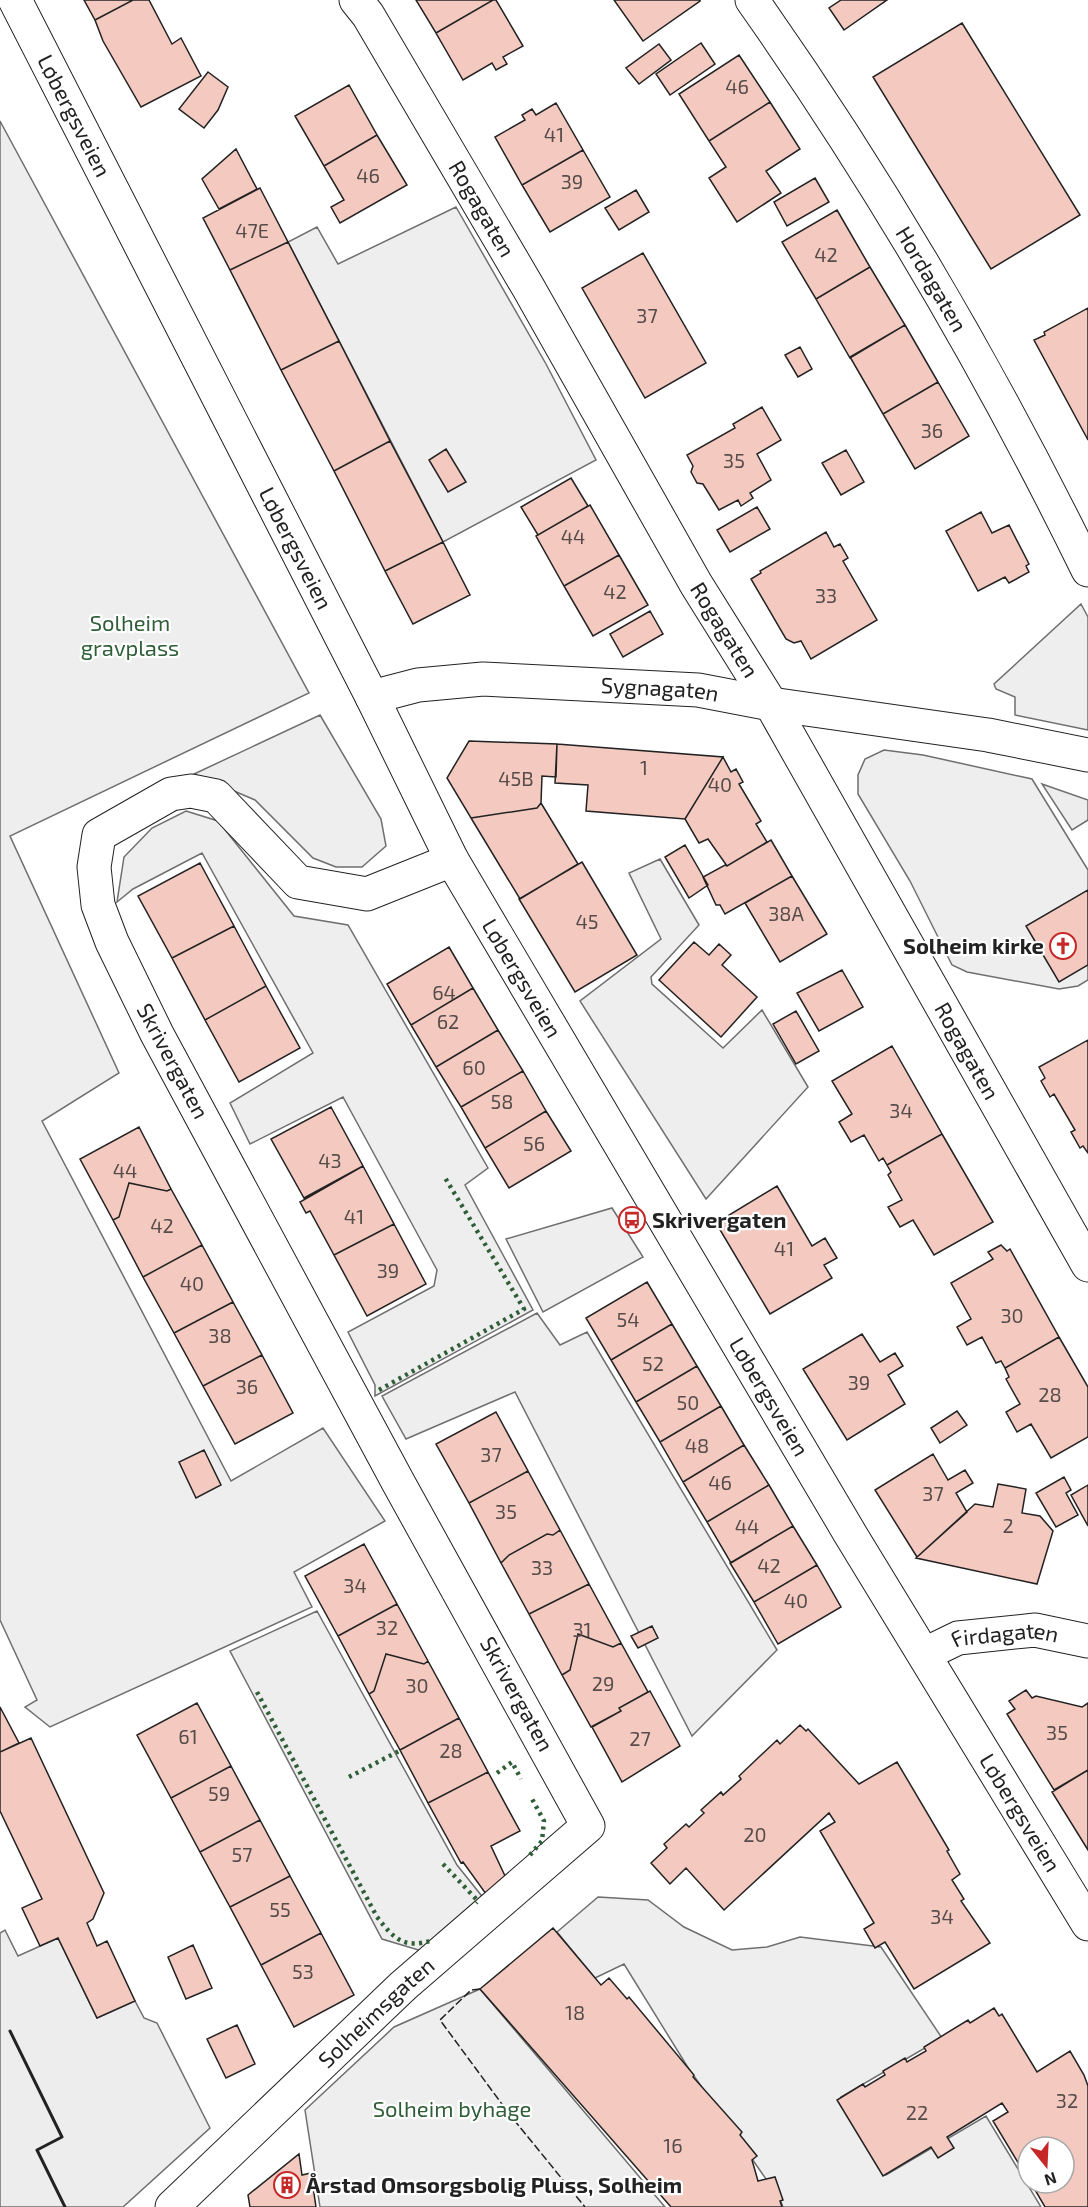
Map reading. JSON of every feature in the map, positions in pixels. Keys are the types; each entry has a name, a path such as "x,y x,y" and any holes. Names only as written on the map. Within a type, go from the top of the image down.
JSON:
{"street":[{"name":"Løbergsveien","path":"15,0 372,697 452,860 843,1522 1088,1924"},
{"name":"Rogagaten","path":"356,0 368,15 528,287 696,584 771,704 1088,1264"},
{"name":"Hordagaten","path":"752,0 789,53 923,264 1047,488 1088,570"},
{"name":"Sygnagaten","path":"372,697 417,685 483,679 698,690 771,704 988,735 1088,754"},
{"name":"Skrivergaten","path":"452,860 367,894 298,882 216,796 190,790 171,794 99,835 94,867 98,905 112,942 157,1034 393,1472 588,1826"},
{"name":"Firdagaten","path":"925,1654 958,1638 1035,1630 1088,1641"},
{"name":"Solheimsgaten","path":"172,2207 403,1986 588,1826"}],"green space":[{"name":"Solheim gravplass","path":"0,121 309,693 10,836 119,1073 42,1121 231,1481 323,1428 385,1521 294,1572 312,1607 50,1727 25,1707 37,1700 0,1620"},
{"path":"456,207 546,364 596,460 443,542 288,242 317,227 338,264"},
{"path":"1081,604 1088,617 1088,730 1015,715 1015,697 996,689 994,684"},
{"path":"320,715 381,819 386,846 362,867 336,867 313,858 255,800 194,774"},
{"path":"884,750 923,755 1032,779 1088,870 1088,890 1027,926 1088,964 1088,980 1078,986 1059,989 967,972 952,965 910,881 858,794 858,775 865,759"},
{"path":"186,811 218,821 294,916 348,925 488,1168 465,1185 533,1310 375,1396 375,1385 348,1332 434,1286 437,1270 343,1097 250,1144 230,1103 313,1053 202,853 133,889 117,902 124,857 152,828"},
{"path":"660,859 699,925 651,977 652,984 723,1048 762,1010 808,1087 706,1199 580,1001 661,939 629,873"},
{"path":"612,1208 643,1257 543,1312 506,1239"},
{"path":"537,1313 560,1345 587,1332 777,1650 692,1736 515,1392 406,1439 382,1396"},
{"path":"317,1611 457,1865 485,1900 425,1952 382,1939 230,1651"},
{"path":"598,1897 648,1900 684,1927 732,1950 767,1947 800,1937 881,1947 942,2038 841,2097 886,2175 986,2116 1016,2166 1016,2195 1034,2195 1041,2207 783,2207 780,2199 687,2066 624,1964 595,1978 557,1932"},
{"name":"Solheim byhage","path":"480,1989 665,2207 320,2207 305,2110 394,2027"}],"shaded area":[{"path":"1042,784 1088,800 1088,820 1072,830"},
{"path":"5,1930 18,1956 58,1938 97,2018 135,2001 144,2018 157,2023 210,2128 123,2207 0,2207 0,1933"}],"building":[{"path":"84,0 133,0 95,20"},
{"path":"133,0 149,0 172,44 181,38 201,76 141,107 103,41 95,20"},
{"path":"416,0 493,0 436,33"},
{"path":"496,0 523,46 503,57 507,64 496,70 492,63 463,80 436,33"},
{"path":"614,0 700,0 700,1 643,41"},
{"path":"841,0 887,0 844,30 829,8"},
{"path":"962,23 1080,215 991,269 873,77"},
{"path":"701,43 715,64 670,95 656,74"},
{"path":"659,44 671,60 639,84 626,68"},
{"path":"739,55 770,102 709,141 679,94"},
{"path":"208,72 228,87 218,110 204,128 179,109"},
{"path":"349,85 377,135 324,166 295,116"},
{"path":"770,102 800,149 766,171 781,193 737,222 709,178 726,167 709,141"},
{"path":"556,103 583,150 522,185 495,137 525,120 522,115 532,109 536,115"},
{"path":"377,135 407,185 340,223 331,207 344,200 324,166"},
{"path":"236,149 257,189 219,209 202,179"},
{"path":"583,150 610,197 550,232 522,185"},
{"path":"815,178 829,202 787,226 774,202"},
{"path":"260,188 288,242 230,270 203,218"},
{"path":"636,190 649,212 619,230 605,208"},
{"path":"837,210 870,267 816,299 782,242"},
{"path":"288,242 339,341 281,370 230,270"},
{"path":"643,253 706,363 645,398 582,288"},
{"path":"870,267 905,325 850,358 816,299"},
{"path":"1088,308 1088,440 1034,340"},
{"path":"905,325 938,382 883,414 850,357"},
{"path":"339,341 390,441 334,471 281,370"},
{"path":"800,347 812,369 798,377 785,355"},
{"path":"938,382 969,436 915,469 883,414"},
{"path":"762,407 781,440 757,454 771,480 750,493 753,498 741,506 738,500 719,510 703,484 697,483 691,472 693,466 687,455 735,428 733,424"},
{"path":"390,441 443,542 385,571 334,471"},
{"path":"446,449 466,482 448,492 429,460"},
{"path":"846,450 864,482 841,495 822,463"},
{"path":"571,478 588,506 538,535 521,507"},
{"path":"590,505 619,555 564,586 536,536"},
{"path":"757,507 770,529 730,552 717,530"},
{"path":"981,512 992,533 1009,525 1029,564 1026,566 1029,572 1009,583 1005,577 978,591 946,531"},
{"path":"826,532 834,547 840,544 848,558 843,561 877,620 811,659 801,641 794,643 786,639 751,579 761,573 760,571"},
{"path":"443,542 470,595 413,624 385,571"},
{"path":"619,555 648,605 593,636 564,586"},
{"path":"650,611 663,634 623,657 610,634"},
{"path":"469,741 557,744 556,777 542,776 541,803 537,808 471,818 447,778"},
{"path":"557,744 723,757 685,819 586,811 588,785 555,783"},
{"path":"723,757 731,772 736,769 743,782 739,784 761,821 756,824 767,842 727,866 708,839 699,843 685,819"},
{"path":"541,803 578,864 520,899 471,818 537,808"},
{"path":"771,840 792,876 725,914 720,905 716,905 703,877 727,866"},
{"path":"685,845 708,885 689,898 665,857"},
{"path":"582,862 637,955 575,992 519,899"},
{"path":"200,863 234,926 172,958 138,896"},
{"path":"792,876 827,934 780,962 745,903"},
{"name":"Solheim kirke","path":"1088,890 1088,965 1059,982 1026,926"},
{"path":"234,926 266,986 205,1020 172,958"},
{"path":"694,942 709,955 719,944 731,955 722,965 757,997 721,1037 659,980"},
{"path":"449,947 473,988 411,1025 387,984"},
{"path":"842,970 863,1007 819,1031 797,993"},
{"path":"266,986 300,1048 239,1082 205,1020"},
{"path":"473,988 498,1030 436,1067 411,1025"},
{"path":"796,1011 819,1051 796,1064 773,1024"},
{"path":"498,1030 523,1071 461,1107 436,1067"},
{"path":"1088,1040 1088,1153 1083,1146 1080,1148 1071,1132 1075,1130 1054,1094 1050,1097 1041,1081 1045,1078 1039,1067"},
{"path":"892,1046 942,1134 887,1165 883,1158 879,1161 864,1135 851,1142 839,1122 852,1114 832,1081"},
{"path":"523,1071 546,1111 485,1148 461,1107"},
{"path":"331,1107 363,1166 304,1198 271,1139"},
{"path":"546,1111 571,1151 509,1188 485,1148"},
{"path":"139,1127 171,1189 167,1191 129,1183 119,1217 113,1220 80,1159"},
{"path":"942,1134 993,1222 934,1255 913,1220 900,1227 888,1207 902,1200 888,1175 891,1172 887,1165"},
{"path":"363,1166 394,1224 334,1255 310,1211 306,1213 300,1202"},
{"path":"129,1183 167,1191 171,1189 202,1245 143,1277 113,1220 119,1217"},
{"path":"777,1186 812,1246 825,1238 837,1258 824,1265 832,1278 770,1314 716,1223"},
{"path":"394,1224 426,1284 367,1316 334,1255"},
{"path":"202,1245 233,1302 174,1333 143,1277"},
{"path":"1001,1245 1007,1251 1010,1249 1059,1337 1005,1368 1001,1361 996,1363 982,1337 967,1345 957,1327 971,1319 951,1283 993,1259 988,1252"},
{"path":"647,1282 672,1324 611,1360 586,1318"},
{"path":"233,1302 262,1355 203,1386 174,1333"},
{"path":"672,1324 697,1366 636,1402 611,1360"},
{"path":"862,1334 880,1362 895,1353 903,1366 888,1375 905,1404 847,1440 803,1369"},
{"path":"1059,1337 1088,1387 1088,1437 1051,1458 1031,1424 1017,1432 1006,1412 1020,1404 1006,1379 1009,1377 1005,1368"},
{"path":"262,1355 293,1413 235,1444 203,1386"},
{"path":"697,1366 721,1406 660,1442 636,1402"},
{"path":"721,1406 744,1445 683,1482 660,1442"},
{"path":"957,1411 967,1425 940,1443 931,1428"},
{"path":"496,1412 528,1471 469,1503 436,1444"},
{"path":"744,1445 769,1485 707,1522 683,1482"},
{"path":"204,1450 221,1485 196,1498 179,1462"},
{"path":"933,1454 948,1480 965,1470 973,1483 956,1493 967,1512 917,1557 875,1490"},
{"path":"528,1471 560,1530 553,1535 547,1534 509,1555 501,1563 469,1503"},
{"path":"1064,1477 1071,1490 1066,1493 1078,1515 1056,1527 1036,1493"},
{"path":"998,1484 1026,1489 1022,1513 1040,1516 1053,1531 1037,1584 916,1558 975,1504 993,1507"},
{"path":"769,1485 793,1526 731,1563 707,1522"},
{"path":"1088,1485 1088,1526 1071,1495"},
{"path":"793,1526 817,1565 754,1602 730,1563"},
{"path":"560,1530 589,1584 529,1614 501,1563 509,1555 547,1534 553,1535"},
{"path":"364,1544 397,1604 338,1636 305,1576"},
{"path":"817,1565 841,1607 778,1644 754,1602"},
{"path":"589,1584 621,1643 613,1647 578,1634 570,1670 562,1675 529,1614"},
{"path":"397,1604 428,1661 424,1664 386,1654 374,1691 369,1694 338,1636"},
{"path":"652,1626 658,1638 638,1648 631,1636"},
{"path":"578,1634 613,1647 621,1643 648,1692 619,1708 621,1711 591,1727 562,1675 570,1670"},
{"path":"386,1654 424,1664 428,1661 459,1718 400,1750 369,1694 374,1691"},
{"path":"1026,1690 1032,1698 1036,1696 1082,1707 1088,1703 1088,1770 1054,1790 1007,1714 1015,1709 1009,1701"},
{"path":"650,1691 680,1746 622,1782 592,1727 621,1711 619,1708"},
{"path":"197,1703 231,1766 171,1798 137,1735"},
{"path":"0,1707 19,1743 0,1752"},
{"path":"459,1718 488,1772 428,1803 400,1750"},
{"path":"800,1725 806,1731 808,1729 859,1784 897,1762 949,1850 947,1851 960,1874 952,1880 964,1899 961,1901 990,1943 914,1989 885,1942 875,1948 864,1929 874,1923 820,1831 835,1822 829,1813 724,1910 686,1868 670,1884 651,1863 667,1848 664,1844 686,1824 689,1827 704,1813 701,1810 721,1792 723,1795 741,1779 739,1776 777,1740 780,1744"},
{"path":"31,1738 104,1893 93,1919 87,1923 97,1946 107,1941 135,2001 97,2018 58,1938 40,1946 22,1908 42,1899 0,1811 0,1752"},
{"path":"231,1766 260,1820 200,1852 171,1798"},
{"path":"1088,1770 1088,1850 1052,1792"},
{"path":"488,1772 520,1831 491,1846 506,1878 486,1894 463,1862 461,1863 428,1803"},
{"path":"260,1820 290,1876 230,1907 200,1852"},
{"path":"290,1876 321,1933 261,1965 230,1907"},
{"path":"553,1928 601,1985 609,1978 627,1999 629,1997 694,2075 693,2077 742,2132 740,2135 757,2156 752,2160 758,2181 775,2177 783,2200 780,2201 782,2207 671,2207 480,1989"},
{"path":"321,1933 354,1995 294,2027 261,1965"},
{"path":"193,1945 212,1988 186,1999 168,1957"},
{"path":"994,2008 999,2016 1002,2014 1037,2072 1070,2051 1088,2086 1088,2207 1045,2207 1038,2195 1076,2195 1076,2135 1016,2135 1016,2159 993,2121 1008,2112 1002,2103 947,2137 954,2148 938,2158 931,2147 883,2176 837,2100 863,2084 865,2087 885,2075 883,2071 905,2058 907,2062 926,2051 924,2047 968,2020 970,2023"},
{"path":"237,2025 255,2064 226,2078 207,2039"},
{"name":"Årstad Omsorgsbolig Pluss, Solheim","path":"299,2154 302,2175 311,2173 316,2207 250,2207 248,2195"}],"hedge":[{"path":"379,1390 524,1309 444,1176"},
{"path":"257,1692 377,1917 389,1932 407,1943 423,1943 433,1940"},
{"path":"349,1777 401,1750"},
{"path":"497,1773 512,1762 521,1779"},
{"path":"530,1855 542,1841 544,1821 531,1797"},
{"path":"443,1864 478,1901 476,1903"}],"fence":[{"path":"480,1989 471,1990 440,2020 510,2115 585,2207"}],"wall":[{"path":"10,2031 62,2137 37,2150 65,2207"}],"place":[{"name":"Solheim kirke","path":"1063,946"},
{"name":"Skrivergaten","path":"632,1220"},
{"name":"Årstad Omsorgsbolig Pluss, Solheim","path":"287,2185"}]}
